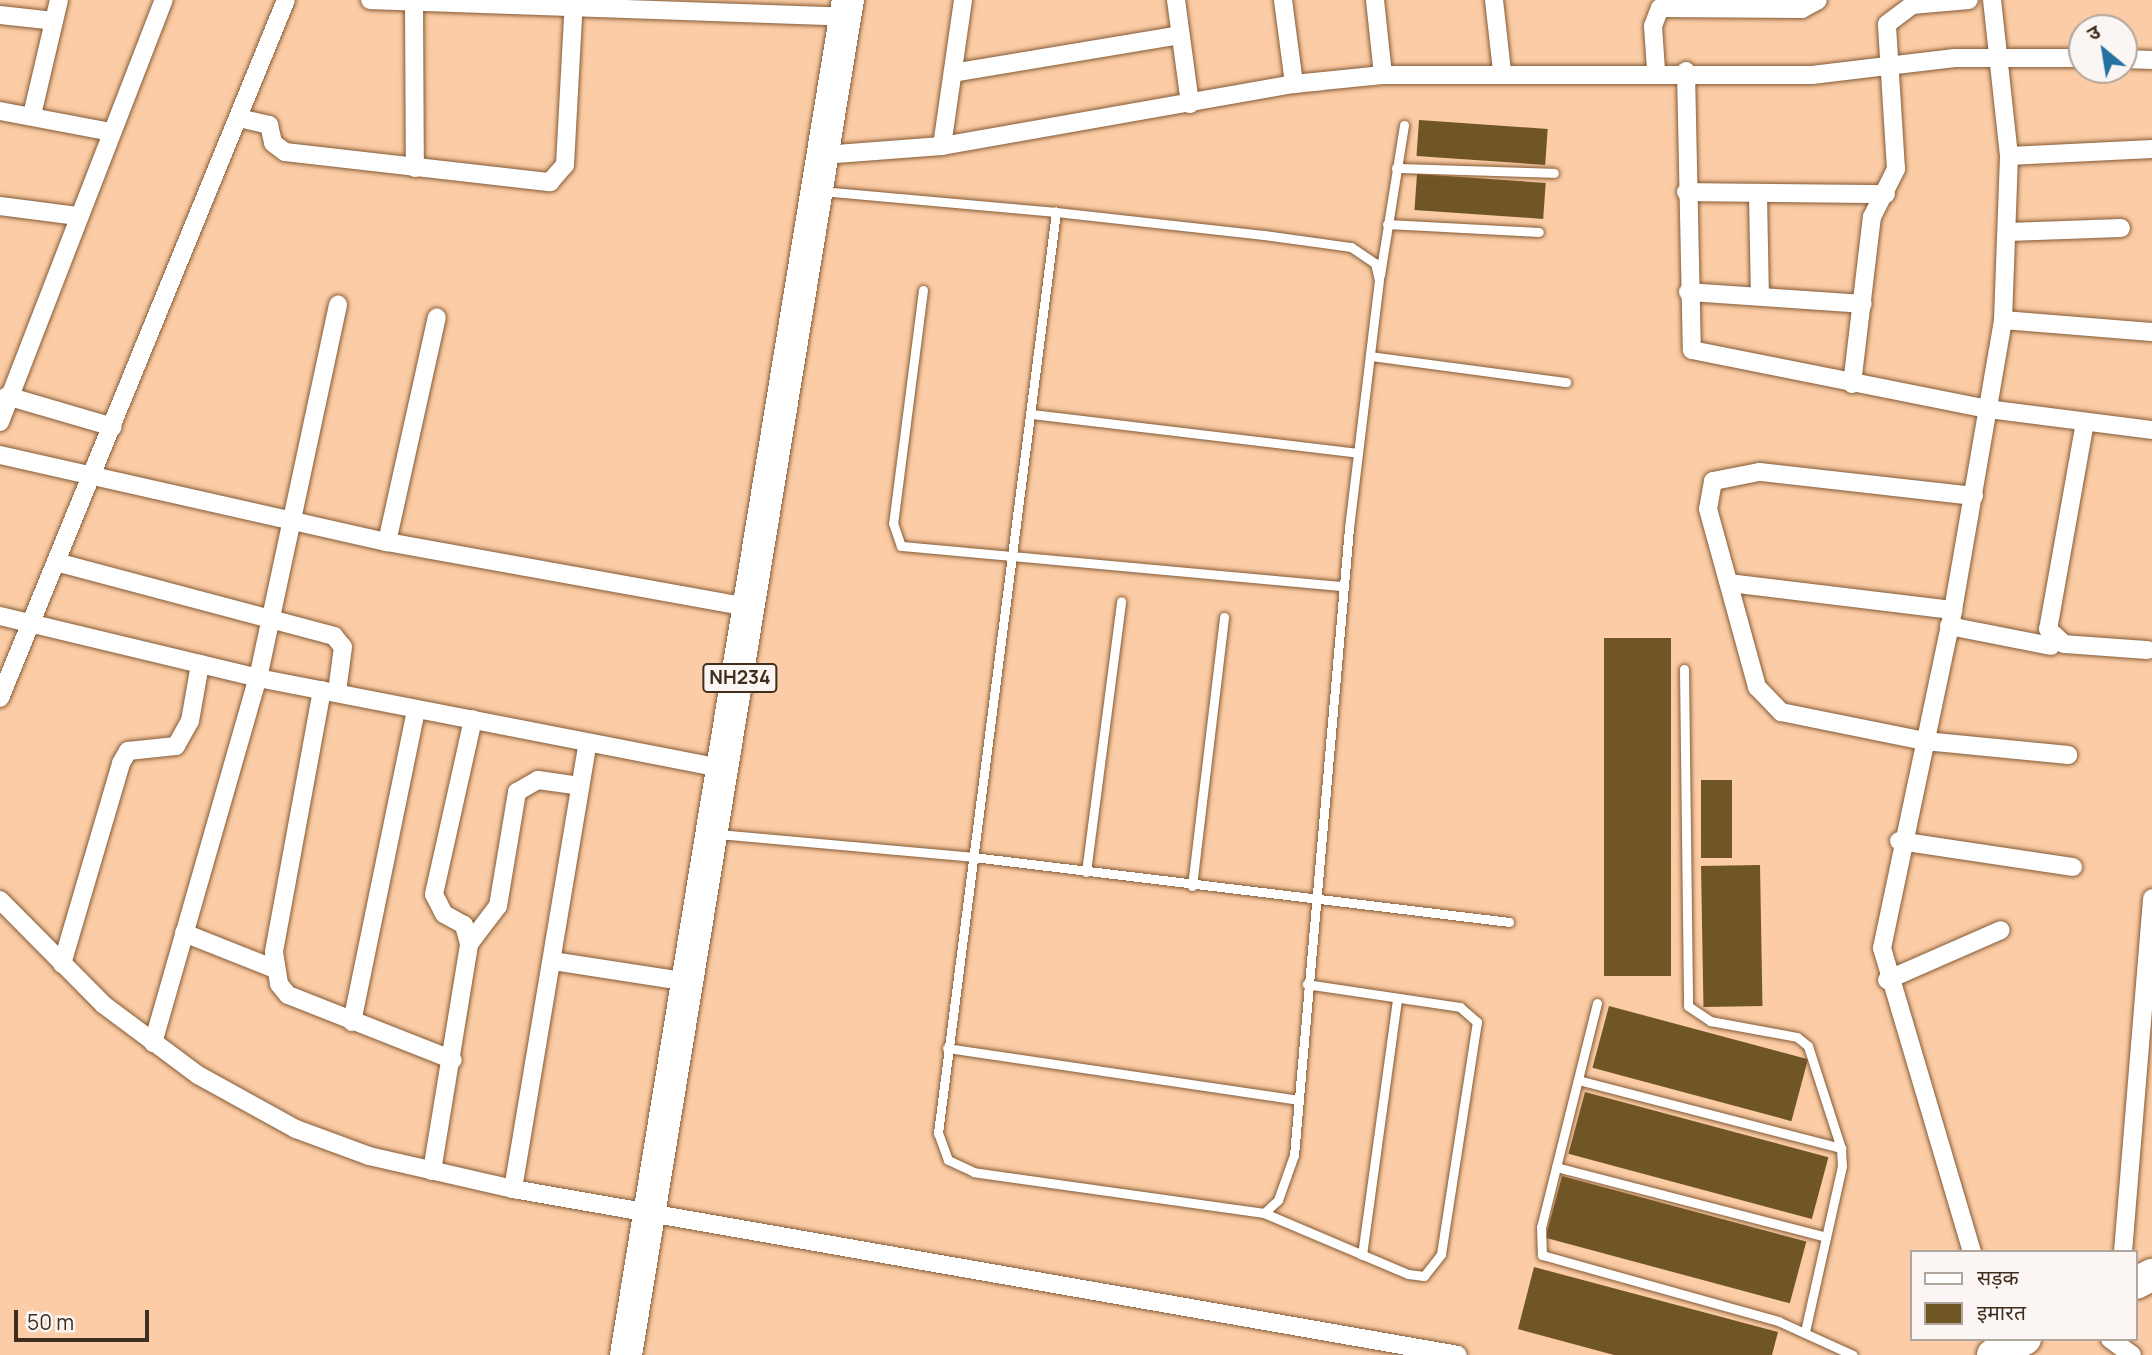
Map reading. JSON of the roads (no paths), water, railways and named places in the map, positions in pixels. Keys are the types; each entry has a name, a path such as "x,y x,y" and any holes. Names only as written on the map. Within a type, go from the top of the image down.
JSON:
{"highway":[{"name":"NH234","path":"626,1355 648,1213 715,834 847,8"}],"street":[{"path":"32,115 60,0"},
{"path":"0,422 7,396 164,0"},
{"path":"0,698 286,0"},
{"path":"370,0 414,3 847,8"},
{"path":"942,146 963,0"},
{"path":"1176,0 1190,104"},
{"path":"1283,0 1294,84"},
{"path":"1375,0 1383,75"},
{"path":"1494,0 1502,71"},
{"path":"1656,70 1653,26 1660,8 1802,9 1818,0"},
{"path":"1852,384 1872,218 1896,169 1889,66 1891,15 1912,5 1969,0"},
{"path":"1971,1250 1887,980 1882,948 1899,841 1925,741 1951,618 2003,320 2009,156 2003,56 1992,0"},
{"path":"414,3 415,168"},
{"path":"239,118 269,125 273,143 285,152 537,183 558,176 565,165 574,3"},
{"path":"0,15 54,21"},
{"path":"953,73 1180,35"},
{"path":"823,155 942,146 1294,84 1383,75 1656,70 1812,75 2003,56 2068,58"},
{"path":"1686,71 1688,335 1701,355 1988,410 2152,430"},
{"path":"0,111 111,132"},
{"path":"2009,156 2152,149"},
{"path":"1686,192 1758,195 1886,194"},
{"path":"1758,195 1760,296"},
{"path":"0,206 77,216"},
{"path":"2008,232 2121,228"},
{"path":"1688,292 1863,304"},
{"path":"153,1043 258,678 294,521 338,304"},
{"path":"387,542 437,317"},
{"path":"2003,320 2152,332"},
{"path":"7,396 113,427"},
{"path":"2085,422 2048,629 2064,644 2148,650"},
{"path":"0,455 387,542 752,608"},
{"path":"1974,496 1759,472 1722,477 1707,496 1757,687 1769,706 1925,741 2068,755"},
{"path":"57,562 340,639 275,969 288,995 453,1060"},
{"path":"1729,583 1951,618 2051,646"},
{"path":"0,615 258,678 473,719 587,745 725,769"},
{"path":"62,964 121,762 128,751 176,746 190,721 200,664"},
{"path":"352,1022 416,709"},
{"path":"432,1171 453,1060 469,944 464,925 444,914 434,894 473,719"},
{"path":"513,1189 587,745"},
{"path":"469,944 498,906 517,792 538,780 580,786"},
{"path":"1899,841 2073,867"},
{"path":"2123,1250 2152,898"},
{"path":"0,900 62,964 153,1043 296,1129 432,1171 513,1189 1458,1355"},
{"path":"1887,980 2001,930"},
{"path":"184,933 275,969"},
{"path":"553,961 689,982"},
{"path":"2113,1341 2132,1355"}],"lane":[{"path":"1264,1213 1288,1180 1298,1100 1314,902 1358,453 1379,280 1404,125"},
{"path":"1396,167 1554,173"},
{"path":"818,191 1056,212 1351,247 1375,264 1379,280"},
{"path":"1056,212 1015,555 947,1048 938,1133 948,1160 974,1172 1264,1213 1408,1274 1424,1276 1436,1268 1479,1038 1477,1022 1460,1007 1307,984"},
{"path":"1387,224 1539,232"},
{"path":"923,290 894,536 910,550 1015,555 1344,586"},
{"path":"1370,356 1566,383"},
{"path":"1032,414 1358,453"},
{"path":"1086,872 1121,601"},
{"path":"1192,886 1224,617"},
{"path":"1684,669 1688,1006 1710,1021 1797,1037 1808,1046 1841,1148 1826,1237 1805,1331"},
{"path":"715,834 973,857 1314,902 1509,922"},
{"path":"1362,1255 1397,998"},
{"path":"1597,1003 1538,1243 1542,1255 1805,1331 1853,1355"},
{"path":"947,1048 1298,1100"},
{"path":"1578,1080 1841,1148"},
{"path":"1556,1167 1826,1237"}]}
